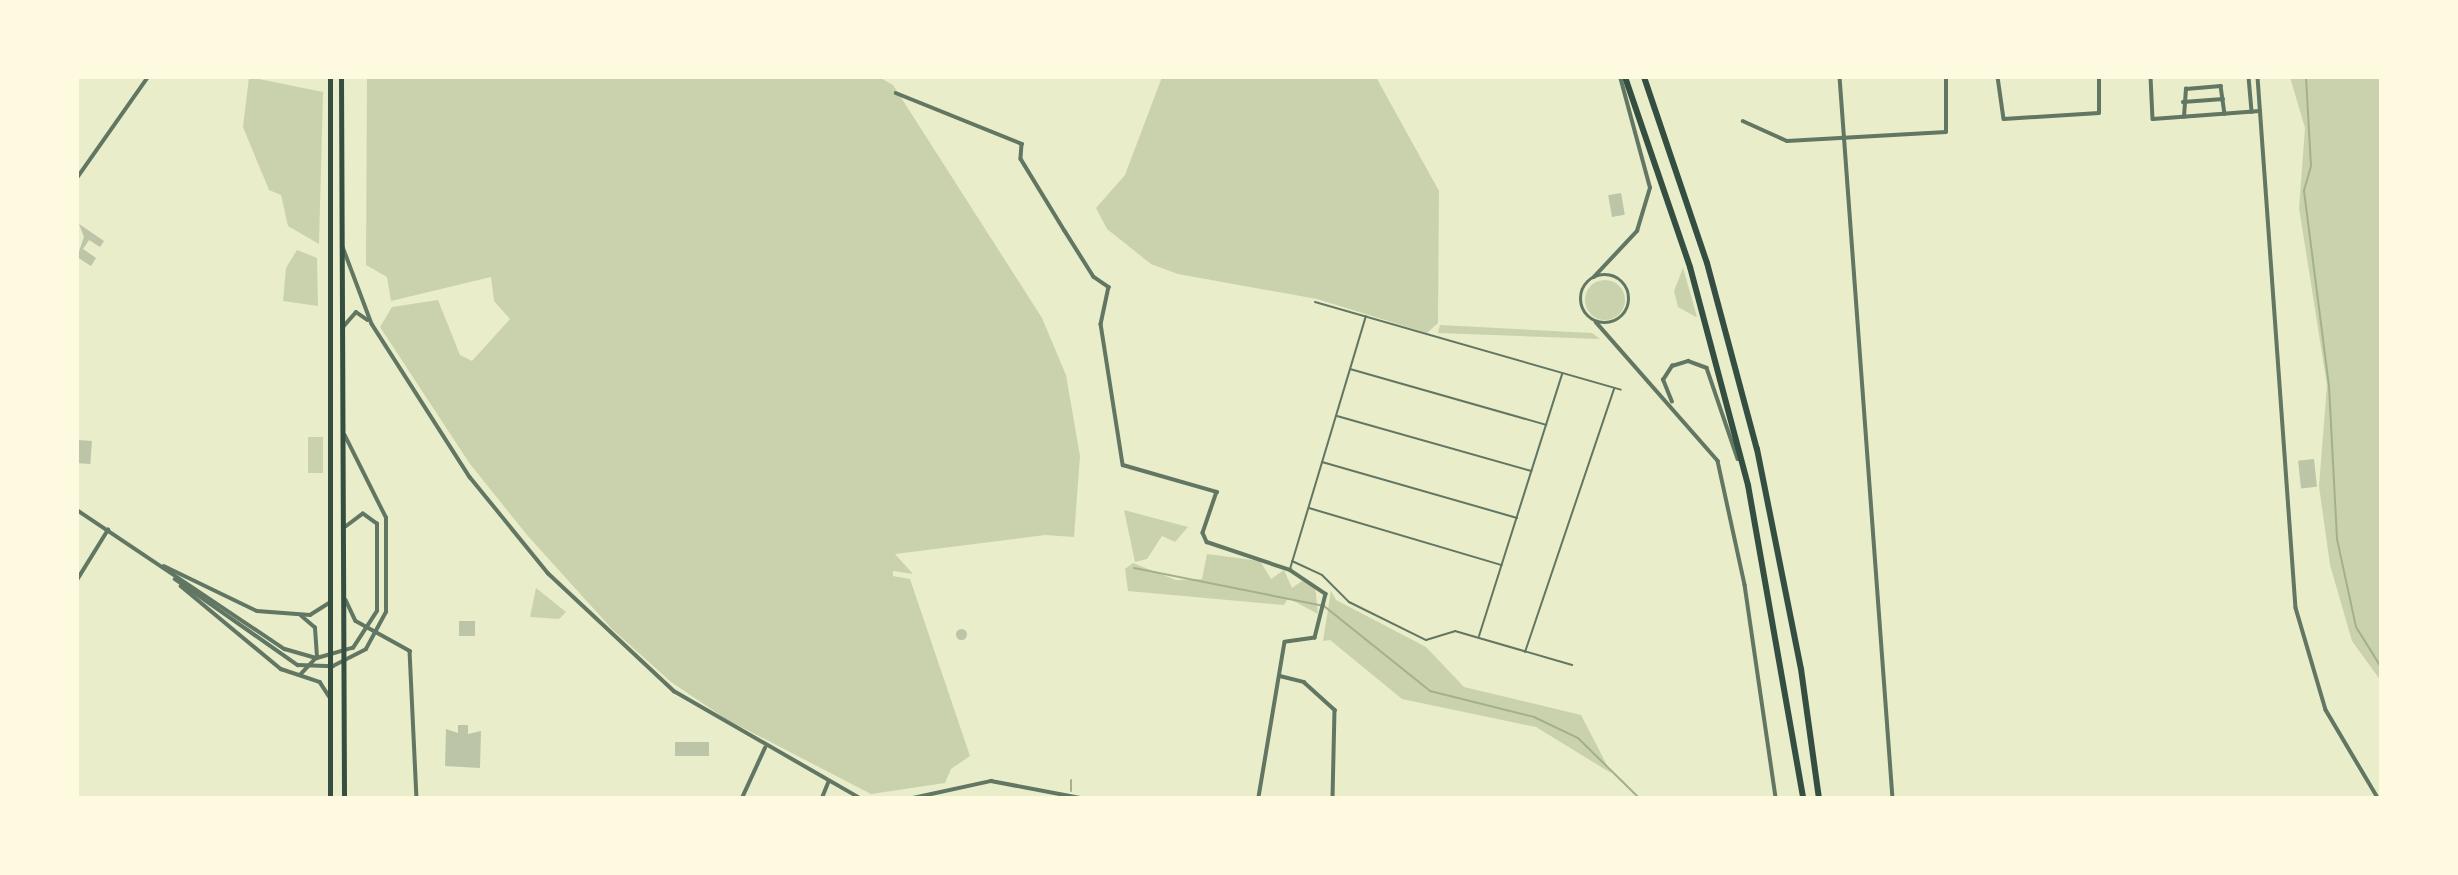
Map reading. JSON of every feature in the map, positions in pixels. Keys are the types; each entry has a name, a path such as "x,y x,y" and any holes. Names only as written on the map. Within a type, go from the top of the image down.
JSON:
{"highway":[{"path":"1622,77 1690,267 1748,485 1802,798"},
{"path":"1644,77 1707,263 1757,449 1801,669 1819,798"}],"main road":[{"path":"330,77 330,798"},
{"path":"341,77 346,527 344,798"}],"street":[{"path":"77,178 148,77"},
{"path":"1622,77 1649,195 1626,248 1594,277 1581,300 1596,322 1712,448 1723,477 1776,798"},
{"path":"1840,77 1893,798"},
{"path":"1743,121 1787,141 1948,132 1946,77"},
{"path":"1998,77 2004,119 2099,113 2099,77"},
{"path":"2151,77 2153,119 2260,111"},
{"path":"2249,77 2252,112"},
{"path":"2258,77 2296,608 2326,710 2378,798"},
{"path":"2184,117 2184,90 2221,86 2225,114"},
{"path":"896,93 1021,144 1021,159 1065,231 1108,287 1101,324 1122,465 1217,492 1203,533 1207,542 1290,570 1326,594 1318,635 1285,642 1259,798"},
{"path":"2183,102 2224,99"},
{"path":"342,244 359,300 372,324 470,477 548,573 674,691 765,748 860,798"},
{"path":"1594,277 1614,276 1630,296 1618,320 1596,322"},
{"path":"344,326 356,313 372,324"},
{"path":"1677,410 1666,394 1666,374 1679,363 1701,364 1712,376 1748,485"},
{"path":"175,579 289,661 333,666 371,643 386,612 387,534 382,502 345,436"},
{"path":"77,510 293,653 331,657 369,632 378,604 378,534 368,515 346,527"},
{"path":"77,580 108,530"},
{"path":"159,565 247,608 301,616 326,608 332,590"},
{"path":"171,573 204,611 298,675 320,682 331,705"},
{"path":"346,600 356,621 410,651 417,798"},
{"path":"298,675 308,674 317,657 315,628 301,616"},
{"path":"1279,676 1304,682 1335,710 1333,798"},
{"path":"743,798 765,748"},
{"path":"913,798 930,797 986,782 1081,798"},
{"path":"822,798 828,783"}],"lane":[{"path":"1315,302 1621,390"},
{"path":"1290,570 1366,316"},
{"path":"1350,369 1547,425"},
{"path":"1478,638 1504,565 1562,373"},
{"path":"1525,652 1614,388"},
{"path":"1336,416 1532,472"},
{"path":"1322,462 1518,518"},
{"path":"1308,508 1504,565"},
{"path":"1292,561 1322,575 1349,602 1426,639 1455,631 1572,666"}],"green space":[{"path":"249,77 323,92 319,244 288,226 281,195 269,190 243,127"},
{"path":"367,77 879,77 893,85 1042,318 1066,375 1080,456 1074,537 1045,535 895,554 913,574 893,571 893,576 910,579 970,756 951,769 945,783 871,794 726,719 671,682 612,629 527,535 470,464 380,327 392,307 438,300 460,355 472,361 510,319 494,301 491,277 391,301 387,277 366,265"},
{"path":"1162,77 1376,77 1439,191 1438,323 1427,333 1317,299 1178,274 1151,264 1107,229 1096,208 1125,175"},
{"path":"2290,77 2381,77 2381,681 2352,641 2330,565 2319,486 2327,385 2299,208 2305,128"},
{"path":"297,250 317,258 318,306 283,301 286,268"},
{"path":"1683,268 1697,317 1678,307 1674,291"},
{"path":"1605,280 1619,286 1625,300 1619,314 1605,320 1591,314 1585,300 1591,286"},
{"path":"1440,325 1592,333 1600,339 1438,333"},
{"path":"308,437 323,437 323,473 308,473"},
{"path":"1124,510 1188,527 1175,542 1162,536 1147,559 1135,562"},
{"path":"1207,554 1260,561 1271,579 1284,570 1292,588 1302,581 1315,585 1318,614 1288,598 1284,605 1128,591 1125,569 1133,563 1176,580 1202,579"},
{"path":"536,588 566,612 559,619 530,617"},
{"path":"1331,591 1336,600 1426,647 1464,687 1581,715 1611,773 1536,727 1402,699 1330,640 1323,641"}],"building":[{"path":"1621,193 1625,215 1612,217 1608,195"},
{"path":"79,224 104,241 100,247 89,240 83,249 96,258 91,266 77,257 84,237"},
{"path":"77,440 92,441 90,464 77,463"},
{"path":"2314,459 2317,487 2301,489 2298,461"},
{"path":"459,621 475,621 475,636 459,636"},
{"path":"961,629 965,630 965,638 961,639 957,638 956,634 957,630"},
{"path":"458,725 468,725 468,734 481,731 480,768 445,766 446,729 458,733"},
{"path":"675,742 709,742 709,756 675,756"}],"waterway":[{"path":"2306,77 2311,166 2304,191 2329,386 2337,539 2356,627 2381,667"},
{"path":"1134,568 1324,606 1430,691 1534,717 1578,738 1639,798"},
{"path":"1071,780 1071,791"}]}
